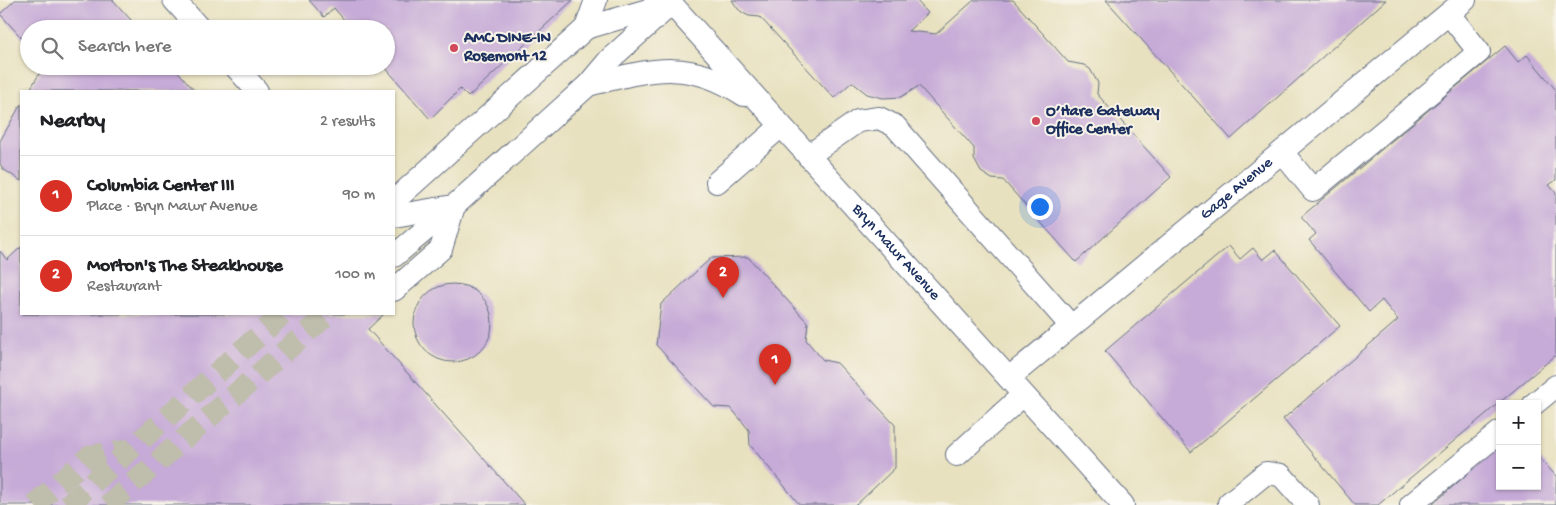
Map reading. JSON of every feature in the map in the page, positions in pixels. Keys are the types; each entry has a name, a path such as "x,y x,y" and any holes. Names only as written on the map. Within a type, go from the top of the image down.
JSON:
{"street":[{"path":"174,0 192,20"},
{"path":"586,28 596,0"},
{"path":"395,200 586,28 670,2"},
{"path":"395,255 454,206 588,85 609,60 670,2"},
{"name":"Bryn Mawr Avenue","path":"670,2 1119,504"},
{"path":"1282,152 1313,190 1479,52 1457,7"},
{"name":"Gage Avenue","path":"957,455 1072,326 1457,7"},
{"path":"588,85 650,70 678,70 700,74 726,83 776,120 716,182"},
{"path":"242,75 256,90"},
{"path":"808,156 858,121 879,118 896,126 1072,326"},
{"path":"395,216 454,206"},
{"path":"395,289 441,249 454,206"},
{"path":"1539,400 1556,386"},
{"path":"1410,505 1496,435"},
{"path":"1231,505 1229,503 1266,473 1281,475 1308,505"}],"building":[{"path":"15,0 113,0 131,20 20,20 20,36 0,14"},
{"name":"AMC DINE-IN Rosemont 12","path":"309,0 573,0 468,97 460,89 430,119 392,75 395,75 395,20 344,20 334,8 324,17"},
{"name":"O’Hare Gateway Office Center","path":"732,0 916,0 928,13 908,31 936,34 974,0 1013,0 1068,62 1084,65 1090,69 1098,83 1097,94 1171,177 1076,262 1003,180 992,179 981,172 974,159 974,148 919,86 901,97 883,98 867,94 852,82 834,98 760,17 749,16 743,13"},
{"path":"1106,0 1386,0 1231,139"},
{"path":"1505,46 1518,62 1527,55 1556,90 1556,180 1549,185 1556,193 1556,355 1503,400 1496,400 1496,406 1378,505 1355,505 1283,419 1398,320 1382,300 1369,312 1309,240 1316,234 1301,217"},
{"path":"39,75 181,75 194,90 30,90"},
{"path":"20,106 20,180 3,169 0,164 0,141"},
{"path":"1229,246 1240,259 1253,248 1263,260 1275,250 1340,326 1191,452 1105,351"},
{"path":"20,248 20,315 383,315 368,329 525,505 0,505 0,251 7,260"},
{"path":"748,257 808,323 806,340 823,360 837,363 895,425 895,468 856,505 800,505 750,445 749,430 731,408 714,407 656,345 661,304 711,258"},
{"path":"453,284 468,287 480,296 489,308 492,323 489,338 480,350 468,359 453,362 438,359 426,350 417,338 414,323 417,308 426,296 438,287"},
{"path":"1496,449 1496,490 1541,490 1541,459 1556,476 1556,505 1432,505"}],"tunnel":[{"path":"68,505 282,315"},
{"path":"108,505 327,315"},
{"path":"34,505 90,456 129,450"}],"place":[{"name":"AMC DINE-IN Rosemont 12","path":"454,48"},
{"name":"O’Hare Gateway Office Center","path":"1036,121"},
{"name":"Morton's The Steakhouse","path":"723,298"},
{"name":"Columbia Center III","path":"775,385"}]}
